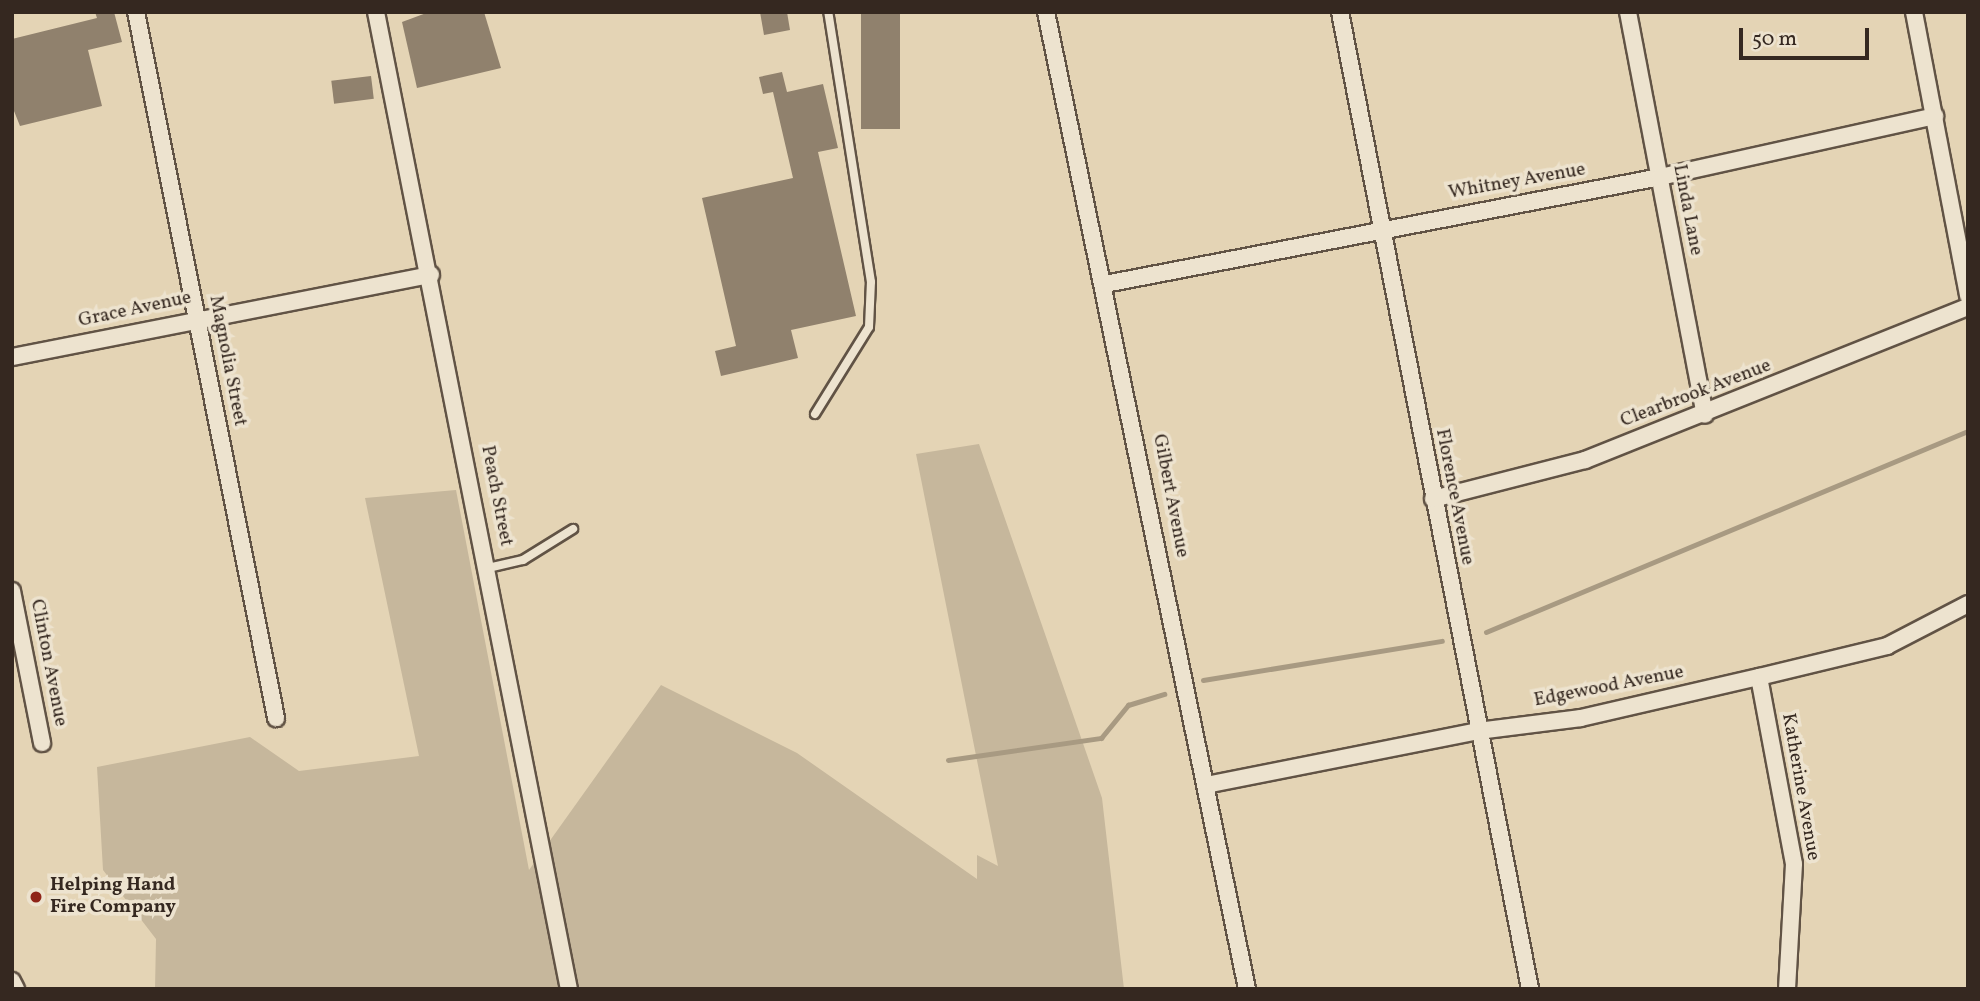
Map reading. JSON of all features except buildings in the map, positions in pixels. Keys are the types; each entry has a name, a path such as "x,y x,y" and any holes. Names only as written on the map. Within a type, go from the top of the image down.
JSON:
{"street":[{"name":"Magnolia Street","path":"136,12 276,718"},
{"name":"Peach Street","path":"376,12 431,275 569,989"},
{"name":"Gilbert Avenue","path":"1046,12 1105,284 1247,989"},
{"name":"Florence Avenue","path":"1340,12 1530,989"},
{"name":"Linda Lane","path":"1628,12 1705,415"},
{"path":"1914,12 1968,296"},
{"name":"Whitney Avenue","path":"1105,284 1382,228 1660,177 1935,116"},
{"name":"Grace Avenue","path":"12,357 431,275"},
{"name":"Clearbrook Avenue","path":"1433,499 1585,460 1705,415 1968,307"},
{"name":"Clinton Avenue","path":"12,591 42,743"},
{"name":"Edgewood Avenue","path":"1206,785 1478,731 1581,718 1759,677 1886,646 1968,604"},
{"name":"Katherine Avenue","path":"1759,677 1794,864 1787,989"},
{"path":"12,981 16,989"}],"lane":[{"path":"815,414 869,327 871,282 828,12"},
{"path":"488,568 523,560 573,529"}],"shaded area":[{"path":"979,444 1102,798 1124,989 155,989 156,939 103,870 97,767 250,737 299,771 419,756 365,498 456,490 529,870 661,685 797,753 977,879 977,855 998,866 916,454"}],"waterway":[{"path":"1486,632 1968,431"},
{"path":"1203,680 1442,641"},
{"path":"948,760 1101,738 1128,705 1164,694"}],"place":[{"name":"Helping Hand Fire Company","path":"36,897"}]}
